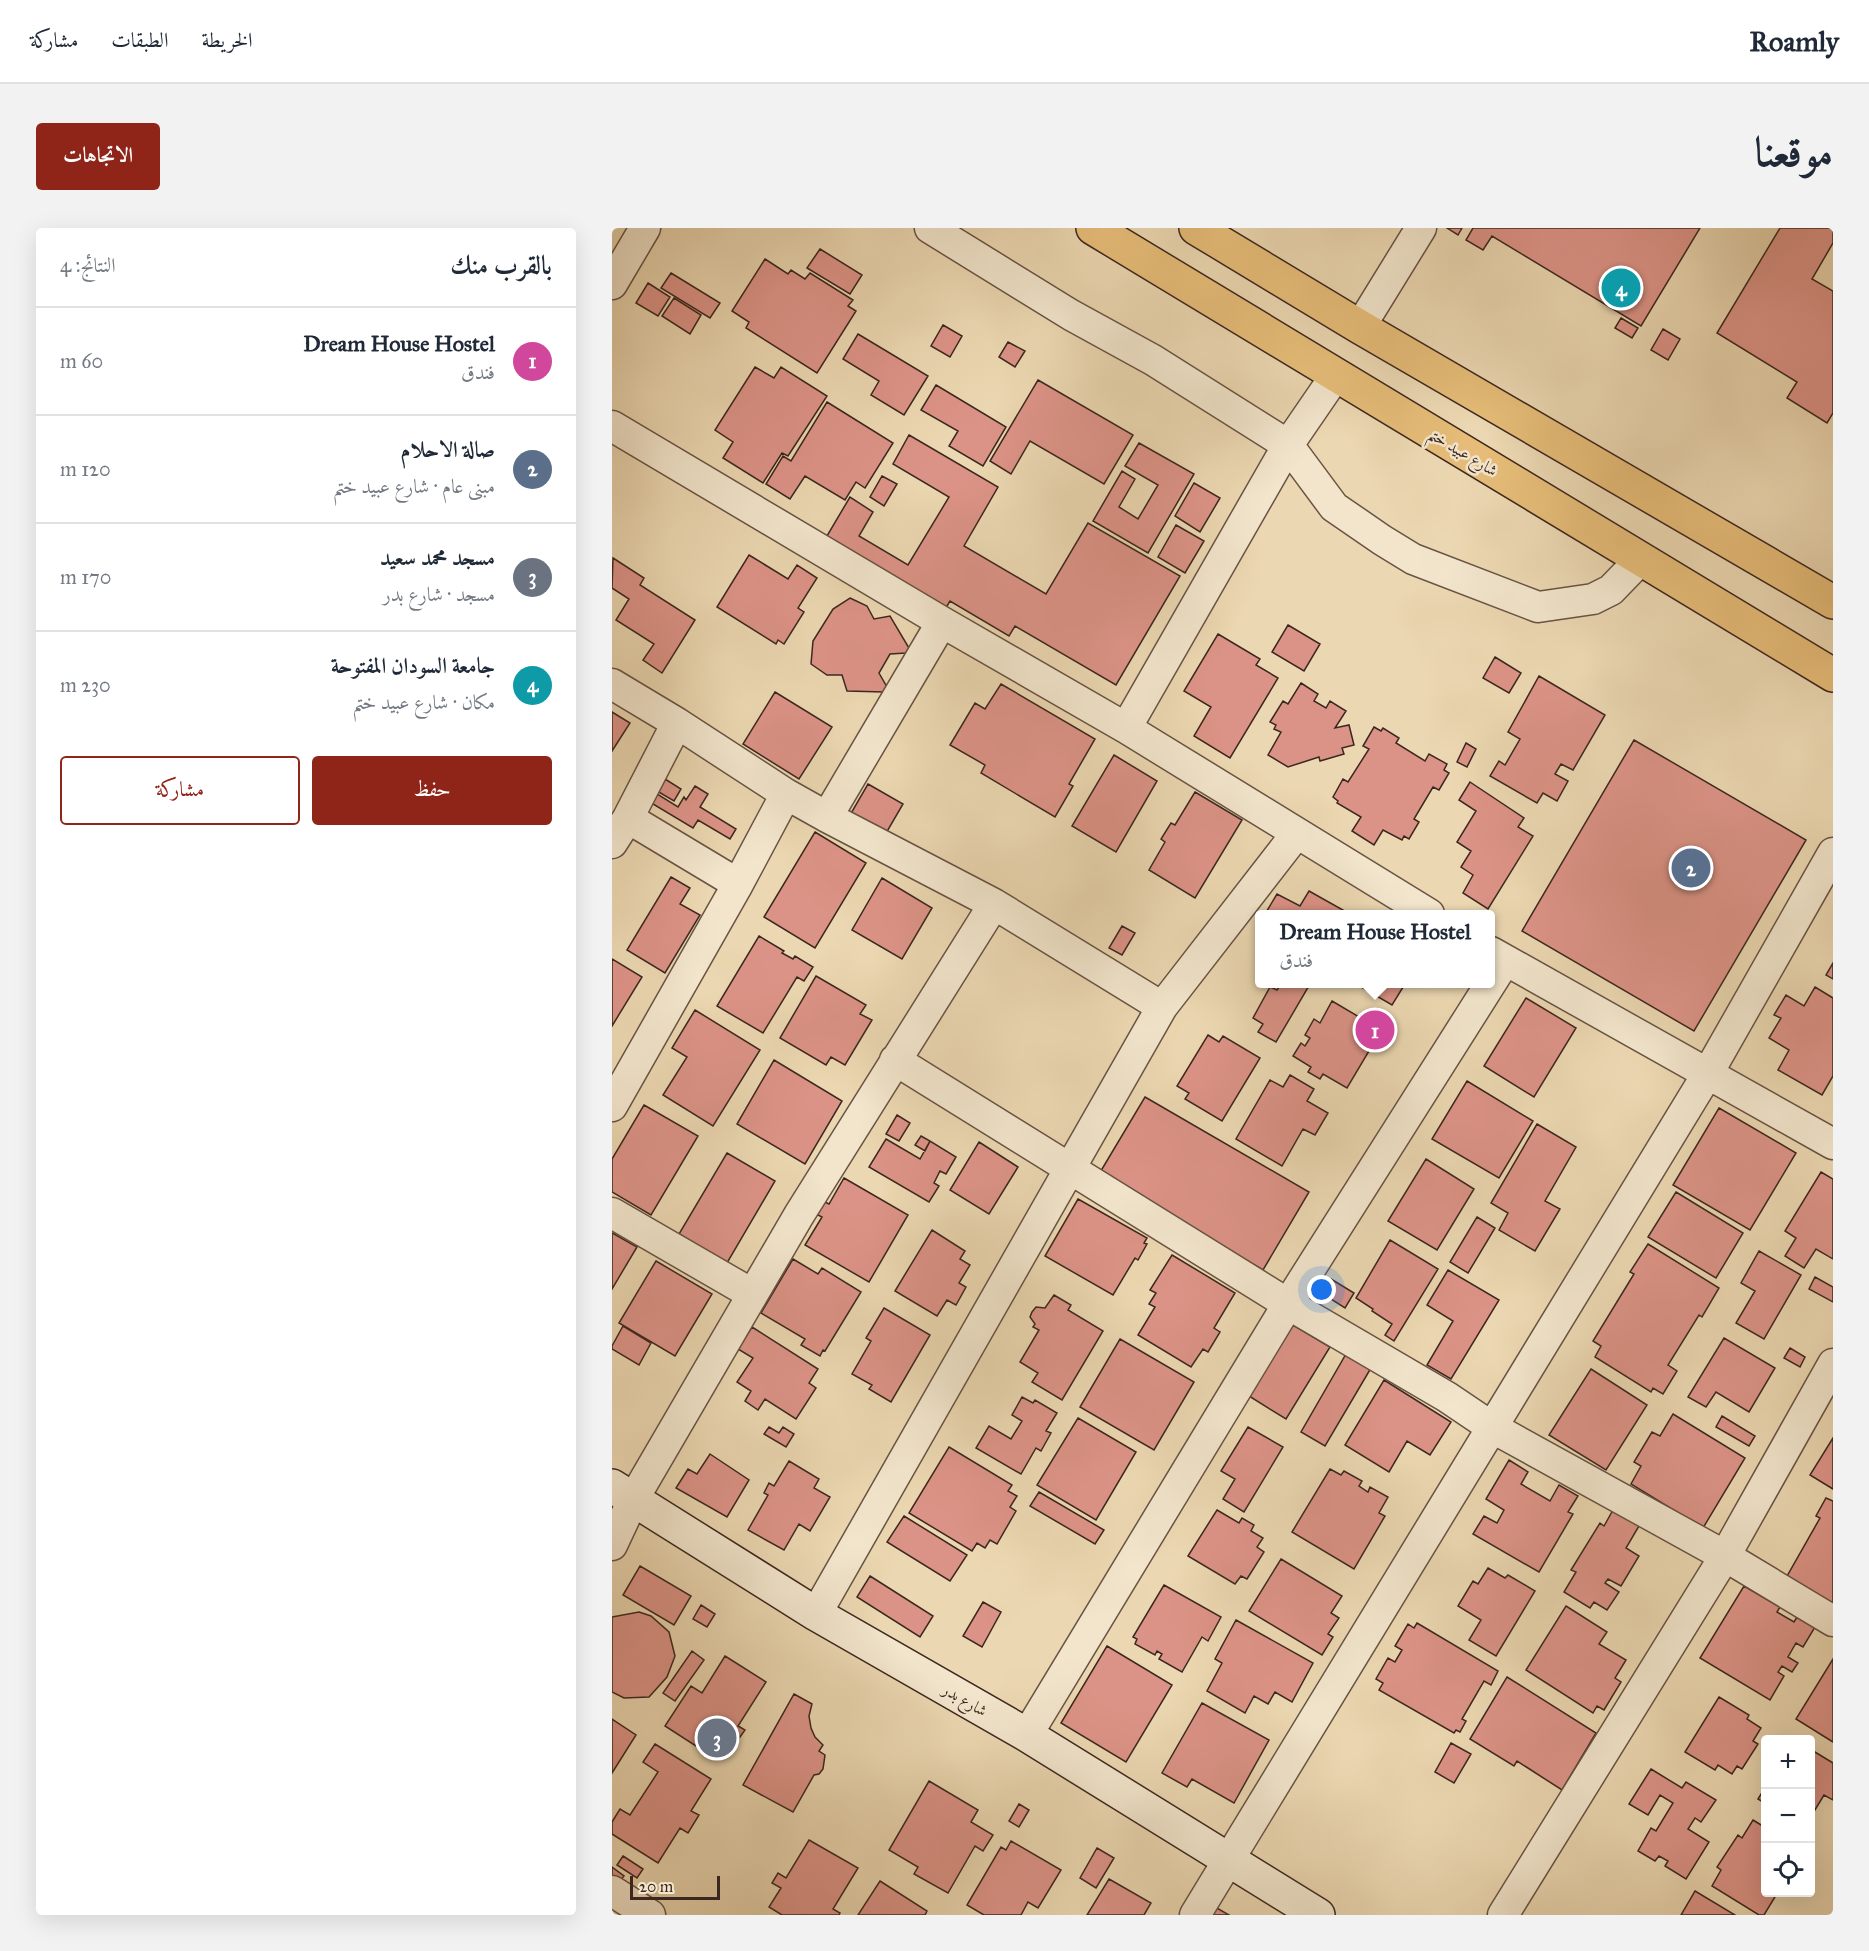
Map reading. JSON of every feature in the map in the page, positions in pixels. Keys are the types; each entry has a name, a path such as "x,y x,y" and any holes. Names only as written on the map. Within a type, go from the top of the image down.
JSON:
{"main road":[{"name":"شارع عبيد ختم","path":"1093,228 1833,675"},
{"path":"1196,228 1360,327 1833,602"}],"street":[{"path":"612,284 645,228"},
{"path":"930,228 1071,315 1153,360 1288,445 1334,507 1413,559 1538,607 1593,599 1611,590 1640,560"},
{"path":"1360,327 1422,228"},
{"path":"1126,728 1288,445 1336,375"},
{"path":"612,426 942,622 1126,728 1421,910"},
{"path":"827,817 942,622"},
{"path":"612,684 786,794 994,904 1162,1008"},
{"path":"612,843 628,818 677,723"},
{"path":"613,1102 738,884 786,794"},
{"path":"628,818 738,884"},
{"path":"816,1614 1162,1008 1297,833"},
{"path":"1195,1915 1708,1073 1833,853"},
{"path":"612,1545 623,1492 731,1334 752,1294 895,1060 994,904"},
{"path":"1498,956 1833,1144"},
{"path":"1027,1736 1479,988"},
{"path":"895,1060 1288,1304 1447,1397 1493,1428 1725,1556 1833,1622"},
{"path":"612,1213 752,1294"},
{"path":"1503,1915 1725,1556 1833,1364"},
{"name":"شارع بدر","path":"623,1492 816,1614 1027,1736 1318,1915"},
{"path":"612,1891 651,1915"}],"building":[{"path":"1447,228 1462,228 1458,235"},
{"path":"1473,228 1700,228 1641,326 1492,236 1483,250 1466,240"},
{"path":"1780,228 1833,228 1833,243 1812,279 1833,291 1833,413 1827,423 1787,398 1797,382 1717,333"},
{"path":"820,249 862,275 850,294 807,268"},
{"path":"765,259 788,274 791,270 805,279 810,273 853,300 848,306 856,311 817,373 746,328 749,322 732,311"},
{"path":"671,273 720,303 710,318 661,288"},
{"path":"648,283 670,297 658,316 636,303"},
{"path":"674,298 701,315 690,334 662,316"},
{"path":"1621,318 1638,328 1632,338 1615,328"},
{"path":"943,325 962,336 950,357 931,346"},
{"path":"1663,329 1680,339 1668,360 1651,350"},
{"path":"858,334 928,376 904,415 871,395 879,381 843,359"},
{"path":"1008,342 1025,351 1015,367 999,357"},
{"path":"755,367 774,378 781,367 827,396 788,456 782,453 763,483 723,458 733,442 715,430"},
{"path":"1038,380 1133,435 1104,484 1030,441 1011,474 990,461"},
{"path":"936,385 1006,427 983,466 949,446 958,431 921,410"},
{"path":"827,402 893,443 865,488 856,482 845,500 805,476 790,499 766,484 783,456 791,461"},
{"path":"909,435 998,487 964,546 1046,594 1088,523 1180,576 1116,685 1015,626 1009,636 950,601 944,611 824,541 850,497 873,512 859,536 908,565 949,497 893,464"},
{"path":"1139,443 1194,474 1148,553 1093,521 1122,471 1135,479 1119,507 1138,519 1158,485 1125,466"},
{"path":"882,476 897,484 884,506 870,497"},
{"path":"1194,483 1220,498 1200,532 1175,516"},
{"path":"1176,525 1204,541 1185,573 1158,557"},
{"path":"749,555 788,579 797,565 817,578 798,608 804,612 784,644 778,640 776,644 717,607"},
{"path":"613,558 644,578 640,585 695,620 662,673 643,660 654,644 616,620 629,599 612,588"},
{"path":"850,598 867,606 874,619 890,616 909,648 906,653 890,654 879,673 887,687 884,692 847,691 842,675 827,675 811,664 813,641 833,609"},
{"path":"1288,625 1320,644 1304,671 1272,652"},
{"path":"1218,634 1260,659 1256,665 1278,678 1230,758 1194,736 1211,707 1184,691"},
{"path":"1495,657 1521,673 1509,693 1483,678"},
{"path":"1539,676 1605,715 1573,770 1561,764 1555,774 1568,781 1557,801 1543,793 1537,803 1490,776 1499,761 1505,765 1520,739 1508,732"},
{"path":"1301,683 1318,694 1314,701 1326,708 1330,701 1346,711 1335,728 1349,725 1354,745 1342,748 1344,754 1320,761 1319,757 1288,767 1268,755 1281,732 1274,729 1276,725 1270,722 1283,701 1288,704"},
{"path":"1001,684 1095,739 1069,784 1073,786 1055,817 981,773 985,765 950,745 975,703 985,709"},
{"path":"775,692 832,727 799,779 743,744"},
{"path":"612,712 630,723 612,751"},
{"path":"1374,727 1381,731 1383,728 1399,738 1396,743 1425,761 1429,754 1447,764 1444,770 1449,773 1439,790 1433,787 1414,819 1419,822 1409,839 1404,836 1402,840 1383,830 1374,845 1352,831 1361,817 1337,803 1338,801 1333,797 1343,779 1348,782 1369,749 1363,746"},
{"path":"1634,740 1806,840 1694,1031 1522,931"},
{"path":"1466,743 1476,749 1467,767 1457,762"},
{"path":"1114,755 1157,781 1116,852 1072,826"},
{"path":"665,779 681,789 674,801 657,791"},
{"path":"1470,782 1524,818 1518,827 1533,836 1488,909 1463,893 1473,875 1461,867 1471,851 1457,842 1476,811 1459,800"},
{"path":"868,784 903,804 885,835 850,815"},
{"path":"695,786 708,794 700,807 736,829 730,839 698,820 693,828 648,801 654,792 678,807 684,797 686,800"},
{"path":"1195,792 1242,820 1195,898 1149,870 1165,842 1161,839 1171,823 1175,825"},
{"path":"815,832 866,863 815,948 764,917"},
{"path":"671,877 690,888 680,904 700,915 665,973 627,950"},
{"path":"882,878 932,908 902,959 852,930"},
{"path":"1309,891 1343,910 1267,910 1277,894 1300,906"},
{"path":"1122,926 1135,933 1122,955 1109,948"},
{"path":"759,936 784,951 782,953 793,959 795,956 813,967 804,981 797,977 763,1033 717,1006"},
{"path":"612,959 642,977 612,1026"},
{"path":"1833,963 1833,979 1826,975"},
{"path":"816,976 866,1005 860,1014 872,1020 845,1065 831,1057 826,1065 780,1038"},
{"path":"1815,987 1833,998 1833,1076 1822,1095 1778,1070 1789,1050 1769,1038 1781,1018 1774,1015 1786,995 1804,1006"},
{"path":"1269,988 1277,990 1278,988 1308,988 1276,1042 1258,1032 1263,1024 1253,1018"},
{"path":"1363,988 1403,988 1392,1005"},
{"path":"1526,998 1576,1028 1534,1097 1484,1066"},
{"path":"1332,1001 1371,1024 1359,1044 1369,1051 1347,1088 1323,1074 1320,1079 1308,1072 1311,1067 1293,1056 1301,1043 1305,1046 1310,1038 1305,1035 1314,1019 1320,1023"},
{"path":"695,1010 760,1050 713,1126 663,1095 687,1057 672,1048"},
{"path":"1208,1035 1219,1042 1223,1036 1260,1058 1222,1121 1185,1099 1189,1093 1177,1086"},
{"path":"774,1060 842,1101 805,1164 737,1124"},
{"path":"1290,1075 1314,1089 1307,1101 1328,1113 1315,1135 1303,1129 1282,1166 1236,1139 1270,1080 1283,1087"},
{"path":"1467,1081 1533,1121 1499,1178 1432,1139"},
{"path":"1145,1097 1309,1192 1263,1270 1099,1174"},
{"path":"644,1105 698,1136 651,1215 612,1192 612,1159"},
{"path":"1719,1108 1796,1153 1750,1230 1673,1185"},
{"path":"897,1115 910,1123 899,1141 886,1134"},
{"path":"1537,1124 1576,1147 1545,1201 1560,1209 1535,1251 1499,1230 1508,1213 1491,1203"},
{"path":"921,1136 930,1141 925,1151 915,1145"},
{"path":"886,1139 920,1159 930,1141 956,1157 946,1174 940,1171 934,1183 939,1186 929,1202 869,1167"},
{"path":"979,1142 1018,1167 989,1214 950,1190"},
{"path":"727,1153 775,1181 727,1263 679,1234"},
{"path":"1426,1159 1474,1189 1437,1250 1388,1221"},
{"path":"1821,1172 1833,1179 1833,1259 1816,1249 1804,1268 1785,1256 1796,1238 1785,1231"},
{"path":"844,1178 908,1215 869,1282 805,1245 822,1217 816,1214 823,1201 829,1204"},
{"path":"1676,1192 1743,1233 1716,1278 1648,1237"},
{"path":"1078,1199 1147,1238 1144,1243 1147,1244 1138,1260 1135,1258 1113,1295 1045,1256"},
{"path":"1477,1217 1495,1228 1468,1273 1450,1262"},
{"path":"932,1230 965,1251 960,1259 970,1265 959,1283 966,1287 956,1305 947,1300 937,1316 895,1291"},
{"path":"612,1233 637,1247 612,1289"},
{"path":"1390,1240 1438,1269 1394,1341 1385,1335 1392,1324 1356,1298"},
{"path":"1648,1244 1719,1288 1702,1317 1699,1315 1668,1365 1677,1371 1663,1394 1653,1388 1651,1392 1595,1357 1601,1346 1593,1341 1634,1274 1630,1272"},
{"path":"1759,1251 1801,1275 1764,1339 1736,1323 1755,1291 1741,1283"},
{"path":"1172,1255 1235,1293 1214,1328 1220,1332 1208,1352 1203,1349 1191,1367 1138,1335 1155,1307 1149,1304 1156,1293 1150,1290"},
{"path":"793,1259 818,1274 822,1268 861,1292 820,1356 801,1345 805,1339 761,1313"},
{"path":"656,1261 712,1294 675,1356 619,1323"},
{"path":"1448,1270 1499,1300 1451,1379 1427,1365 1453,1321 1427,1305"},
{"path":"1815,1277 1833,1287 1833,1302 1809,1289"},
{"path":"1331,1279 1354,1293 1345,1308 1323,1294"},
{"path":"1054,1295 1071,1305 1068,1310 1103,1331 1062,1400 1032,1382 1038,1373 1020,1362 1039,1330 1033,1327 1035,1324 1030,1317 1032,1312 1036,1307 1045,1308"},
{"path":"884,1308 930,1335 891,1402 869,1389 872,1385 852,1374 871,1341 866,1338"},
{"path":"1293,1325 1330,1347 1286,1419 1249,1396"},
{"path":"623,1326 651,1343 639,1365 612,1349"},
{"path":"752,1327 818,1369 809,1383 816,1388 796,1419 765,1399 758,1410 745,1401 751,1391 737,1382 753,1358 738,1349"},
{"path":"1724,1338 1775,1368 1749,1412 1716,1392 1706,1407 1688,1397"},
{"path":"1120,1339 1194,1382 1154,1450 1080,1407"},
{"path":"1790,1348 1805,1357 1800,1367 1784,1358"},
{"path":"1346,1354 1371,1368 1325,1446 1301,1432"},
{"path":"1591,1369 1647,1405 1606,1470 1549,1435"},
{"path":"1384,1380 1451,1422 1430,1455 1407,1441 1389,1472 1345,1445"},
{"path":"1022,1397 1033,1403 1035,1400 1057,1413 1046,1431 1051,1433 1041,1451 1036,1448 1021,1474 976,1448 989,1426 1011,1439 1022,1421 1012,1415"},
{"path":"1673,1414 1745,1458 1703,1528 1631,1484 1641,1466 1634,1462 1652,1432 1660,1436"},
{"path":"1722,1416 1755,1436 1749,1446 1716,1427"},
{"path":"1078,1418 1136,1452 1096,1520 1037,1485"},
{"path":"769,1427 779,1433 783,1427 794,1434 786,1447 764,1434"},
{"path":"1248,1427 1283,1447 1244,1512 1223,1499 1235,1479 1221,1471"},
{"path":"1833,1438 1833,1489 1810,1475"},
{"path":"949,1447 1012,1485 1008,1491 1017,1496 1010,1507 1016,1511 997,1544 990,1540 985,1548 977,1543 972,1551 909,1513"},
{"path":"710,1454 749,1480 727,1517 676,1488 688,1469 697,1474"},
{"path":"1509,1460 1528,1472 1521,1484 1550,1501 1559,1485 1578,1496 1568,1512 1573,1514 1539,1572 1473,1534 1484,1516 1497,1523 1504,1510 1486,1499"},
{"path":"789,1461 819,1479 814,1488 830,1497 810,1531 799,1524 784,1550 748,1530 768,1495 764,1493 769,1483 774,1486"},
{"path":"1330,1469 1341,1475 1344,1471 1362,1481 1359,1486 1368,1492 1370,1487 1388,1497 1379,1513 1385,1516 1354,1569 1292,1532"},
{"path":"1039,1492 1104,1530 1095,1544 1030,1506"},
{"path":"1826,1498 1833,1501 1833,1604 1786,1578 1820,1518 1816,1516"},
{"path":"1217,1510 1239,1523 1242,1518 1254,1525 1251,1531 1263,1538 1257,1547 1264,1552 1247,1579 1241,1576 1235,1584 1188,1556"},
{"path":"1613,1510 1639,1526 1626,1548 1639,1556 1621,1586 1608,1579 1605,1583 1619,1592 1607,1610 1594,1602 1590,1608 1564,1592 1576,1572 1571,1570 1600,1523 1604,1526"},
{"path":"904,1516 967,1555 950,1581 887,1542"},
{"path":"1281,1559 1342,1596 1331,1613 1339,1618 1328,1634 1333,1637 1322,1655 1249,1611"},
{"path":"640,1566 691,1596 674,1625 623,1595"},
{"path":"1488,1568 1505,1578 1508,1575 1535,1591 1496,1656 1469,1640 1481,1620 1458,1606 1473,1581 1478,1584"},
{"path":"870,1576 933,1616 920,1637 857,1597"},
{"path":"1164,1585 1221,1617 1208,1641 1202,1637 1182,1672 1159,1659 1162,1654 1157,1651 1155,1655 1135,1644 1137,1639 1133,1637"},
{"path":"1744,1586 1780,1607 1777,1612 1794,1622 1797,1617 1815,1627 1803,1647 1796,1643 1788,1657 1798,1663 1792,1672 1782,1666 1778,1672 1784,1676 1770,1700 1700,1658"},
{"path":"983,1602 1001,1612 982,1647 963,1636"},
{"path":"701,1605 715,1614 707,1627 693,1619"},
{"path":"1566,1606 1607,1632 1599,1644 1626,1660 1615,1678 1621,1682 1604,1710 1597,1706 1593,1713 1526,1670"},
{"path":"639,1612 651,1616 669,1632 675,1656 667,1677 649,1697 624,1698 612,1692 612,1617"},
{"path":"1236,1620 1313,1663 1292,1702 1275,1692 1268,1704 1254,1696 1245,1713 1207,1691 1222,1663 1215,1659"},
{"path":"1417,1623 1498,1671 1491,1685 1484,1681 1462,1719 1466,1721 1460,1732 1456,1730 1454,1733 1379,1690 1383,1683 1376,1679 1388,1658 1395,1662 1402,1650 1395,1646 1408,1624 1414,1628"},
{"path":"1107,1646 1172,1685 1126,1762 1061,1723"},
{"path":"692,1651 704,1660 675,1701 663,1693"},
{"path":"725,1656 766,1682 738,1726 745,1730 735,1744 729,1740 716,1759 665,1726 691,1686 702,1693"},
{"path":"1833,1659 1833,1742 1796,1719"},
{"path":"1507,1677 1596,1733 1562,1790 1517,1761 1514,1766 1470,1739"},
{"path":"794,1694 812,1704 809,1716 811,1728 815,1737 823,1745 819,1751 825,1755 823,1769 819,1774 814,1775 793,1812 743,1785"},
{"path":"1719,1697 1749,1715 1747,1719 1761,1728 1753,1741 1758,1744 1742,1769 1737,1766 1732,1774 1718,1765 1715,1770 1685,1752"},
{"path":"1202,1703 1269,1740 1234,1803 1192,1779 1187,1787 1162,1773"},
{"path":"612,1719 636,1735 612,1773"},
{"path":"1451,1743 1471,1754 1454,1783 1435,1772"},
{"path":"655,1744 711,1779 691,1811 699,1815 688,1833 680,1828 658,1863 612,1834 612,1822 620,1809 630,1815 658,1772 643,1762"},
{"path":"1815,1752 1833,1763 1833,1800 1824,1795 1815,1810"},
{"path":"1651,1769 1682,1788 1686,1782 1716,1800 1701,1822 1695,1818 1688,1829 1709,1842 1686,1879 1665,1866 1668,1861 1659,1856 1655,1861 1638,1851 1651,1828 1656,1831 1673,1803 1660,1795 1648,1815 1629,1804"},
{"path":"929,1781 978,1810 971,1822 993,1835 983,1851 975,1846 948,1893 914,1874 918,1867 889,1850"},
{"path":"1019,1804 1029,1810 1019,1827 1009,1821"},
{"path":"1753,1820 1761,1825 1761,1897 1775,1897 1764,1915 1759,1915 1712,1886 1721,1870 1717,1867 1738,1835 1742,1838"},
{"path":"809,1840 858,1868 833,1909 840,1913 839,1915 782,1915 769,1907 781,1888 772,1883 778,1873 786,1878"},
{"path":"1011,1841 1061,1870 1038,1908 1028,1902 1021,1915 984,1915 967,1905 1001,1847 1006,1850"},
{"path":"1097,1848 1114,1858 1096,1888 1080,1878"},
{"path":"623,1856 643,1869 637,1878 617,1865"},
{"path":"612,1867 624,1876 615,1887 612,1884"},
{"path":"1109,1879 1151,1903 1144,1915 1087,1915"},
{"path":"880,1881 927,1911 925,1915 858,1915"},
{"path":"1695,1891 1735,1915 1681,1915"},
{"path":"1215,1907 1229,1915 1210,1915"}],"place":[{"name":"جامعة السودان المفتوحة","path":"1621,288"},
{"name":"صالة الاحلام","path":"1691,868"},
{"name":"Dream House Hostel","path":"1375,1030"},
{"name":"مسجد محمد سعيد","path":"717,1738"}]}
